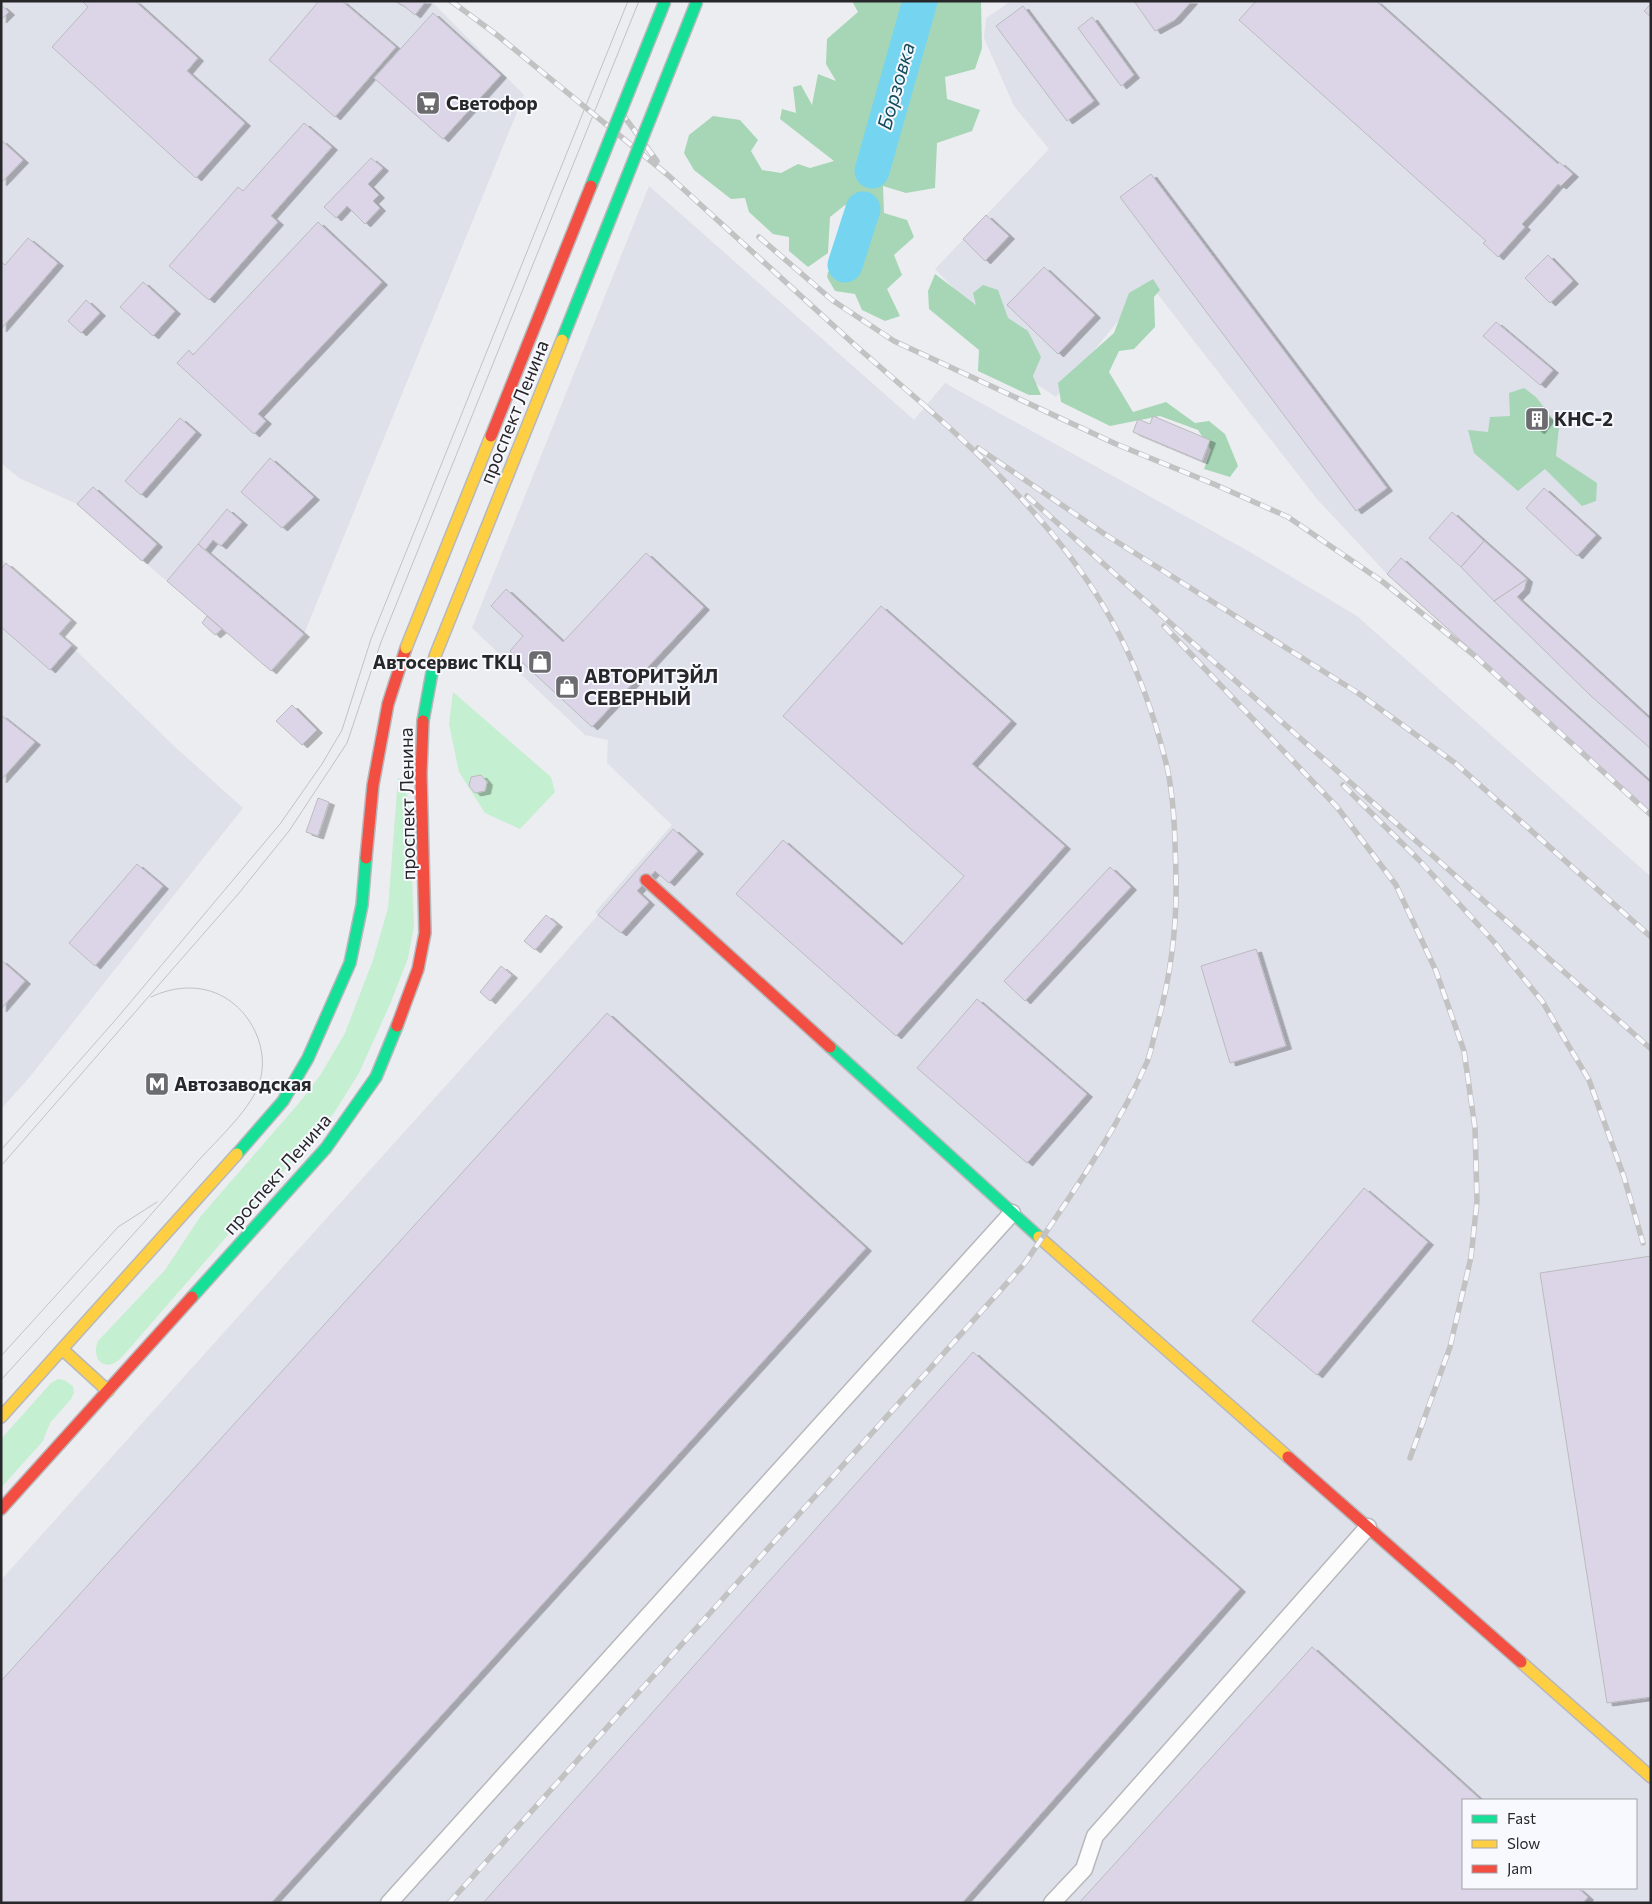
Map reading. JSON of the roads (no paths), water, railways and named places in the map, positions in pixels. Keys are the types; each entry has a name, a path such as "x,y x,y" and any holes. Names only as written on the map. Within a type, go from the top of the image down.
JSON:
{"main road":[{"name":"проспект Ленина","path":"1,1417 283,1101 308,1058 350,963 362,905 373,785 388,704 406,648 665,1"},
{"name":"проспект Ленина","path":"1,1509 326,1148 376,1077 398,1025 418,969 424,933 425,896 421,774 424,716 435,656 698,1"},
{"path":"377,766 390,758"},
{"path":"409,760 421,774"},
{"path":"646,880 1012,1212 1651,1777"},
{"path":"62,1349 108,1391"}],"street":[{"path":"389,1903 1012,1212"},
{"path":"1052,1903 1084,1869 1095,1836 1368,1527"}],"waterway":[{"name":"Борзовка","path":"872,171 920,1"},
{"name":"Борзовка","path":"845,265 863,209"}],"tram line":[{"path":"1,1150 118,1017 280,824 322,764 342,730 371,639 628,1"},
{"path":"1,1166 239,893 289,831 347,743 381,642 639,1"},
{"path":"1,1380 234,1123 250,1102 260,1081 262,1057 256,1033 243,1012 234,1004 215,993 197,988 178,989 151,997"},
{"path":"1,1356 118,1227 157,1202"}],"railway":[{"path":"451,1 497,35 669,176 857,347 932,412"},
{"path":"620,111 657,161"},
{"path":"759,237 832,300 894,341 1116,444 1288,517 1383,582 1475,656 1651,815"},
{"path":"449,1903 1025,1263 1106,1140 1121,1115 1148,1058 1169,973 1174,936 1176,898 1172,795 1167,767 1151,711 1121,638 1094,591 1074,562 1004,480 926,407"},
{"path":"978,448 1106,535 1358,693 1455,763 1651,937"},
{"path":"1027,496 1651,1049"},
{"path":"1164,626 1337,807 1396,885 1436,971 1464,1051 1475,1128 1477,1201 1471,1257 1450,1347 1410,1458"},
{"path":"1343,785 1418,859 1494,942 1542,1001 1589,1080 1624,1177 1643,1243"}],"place":[{"name":"Светофор","path":"428,103"},
{"name":"КНС-2","path":"1537,419"},
{"name":"Автосервис ТКЦ","path":"540,662"},
{"name":"АВТОРИТЭЙЛ СЕВЕРНЫЙ","path":"567,687"},
{"name":"Автозаводская","path":"157,1084"}]}
